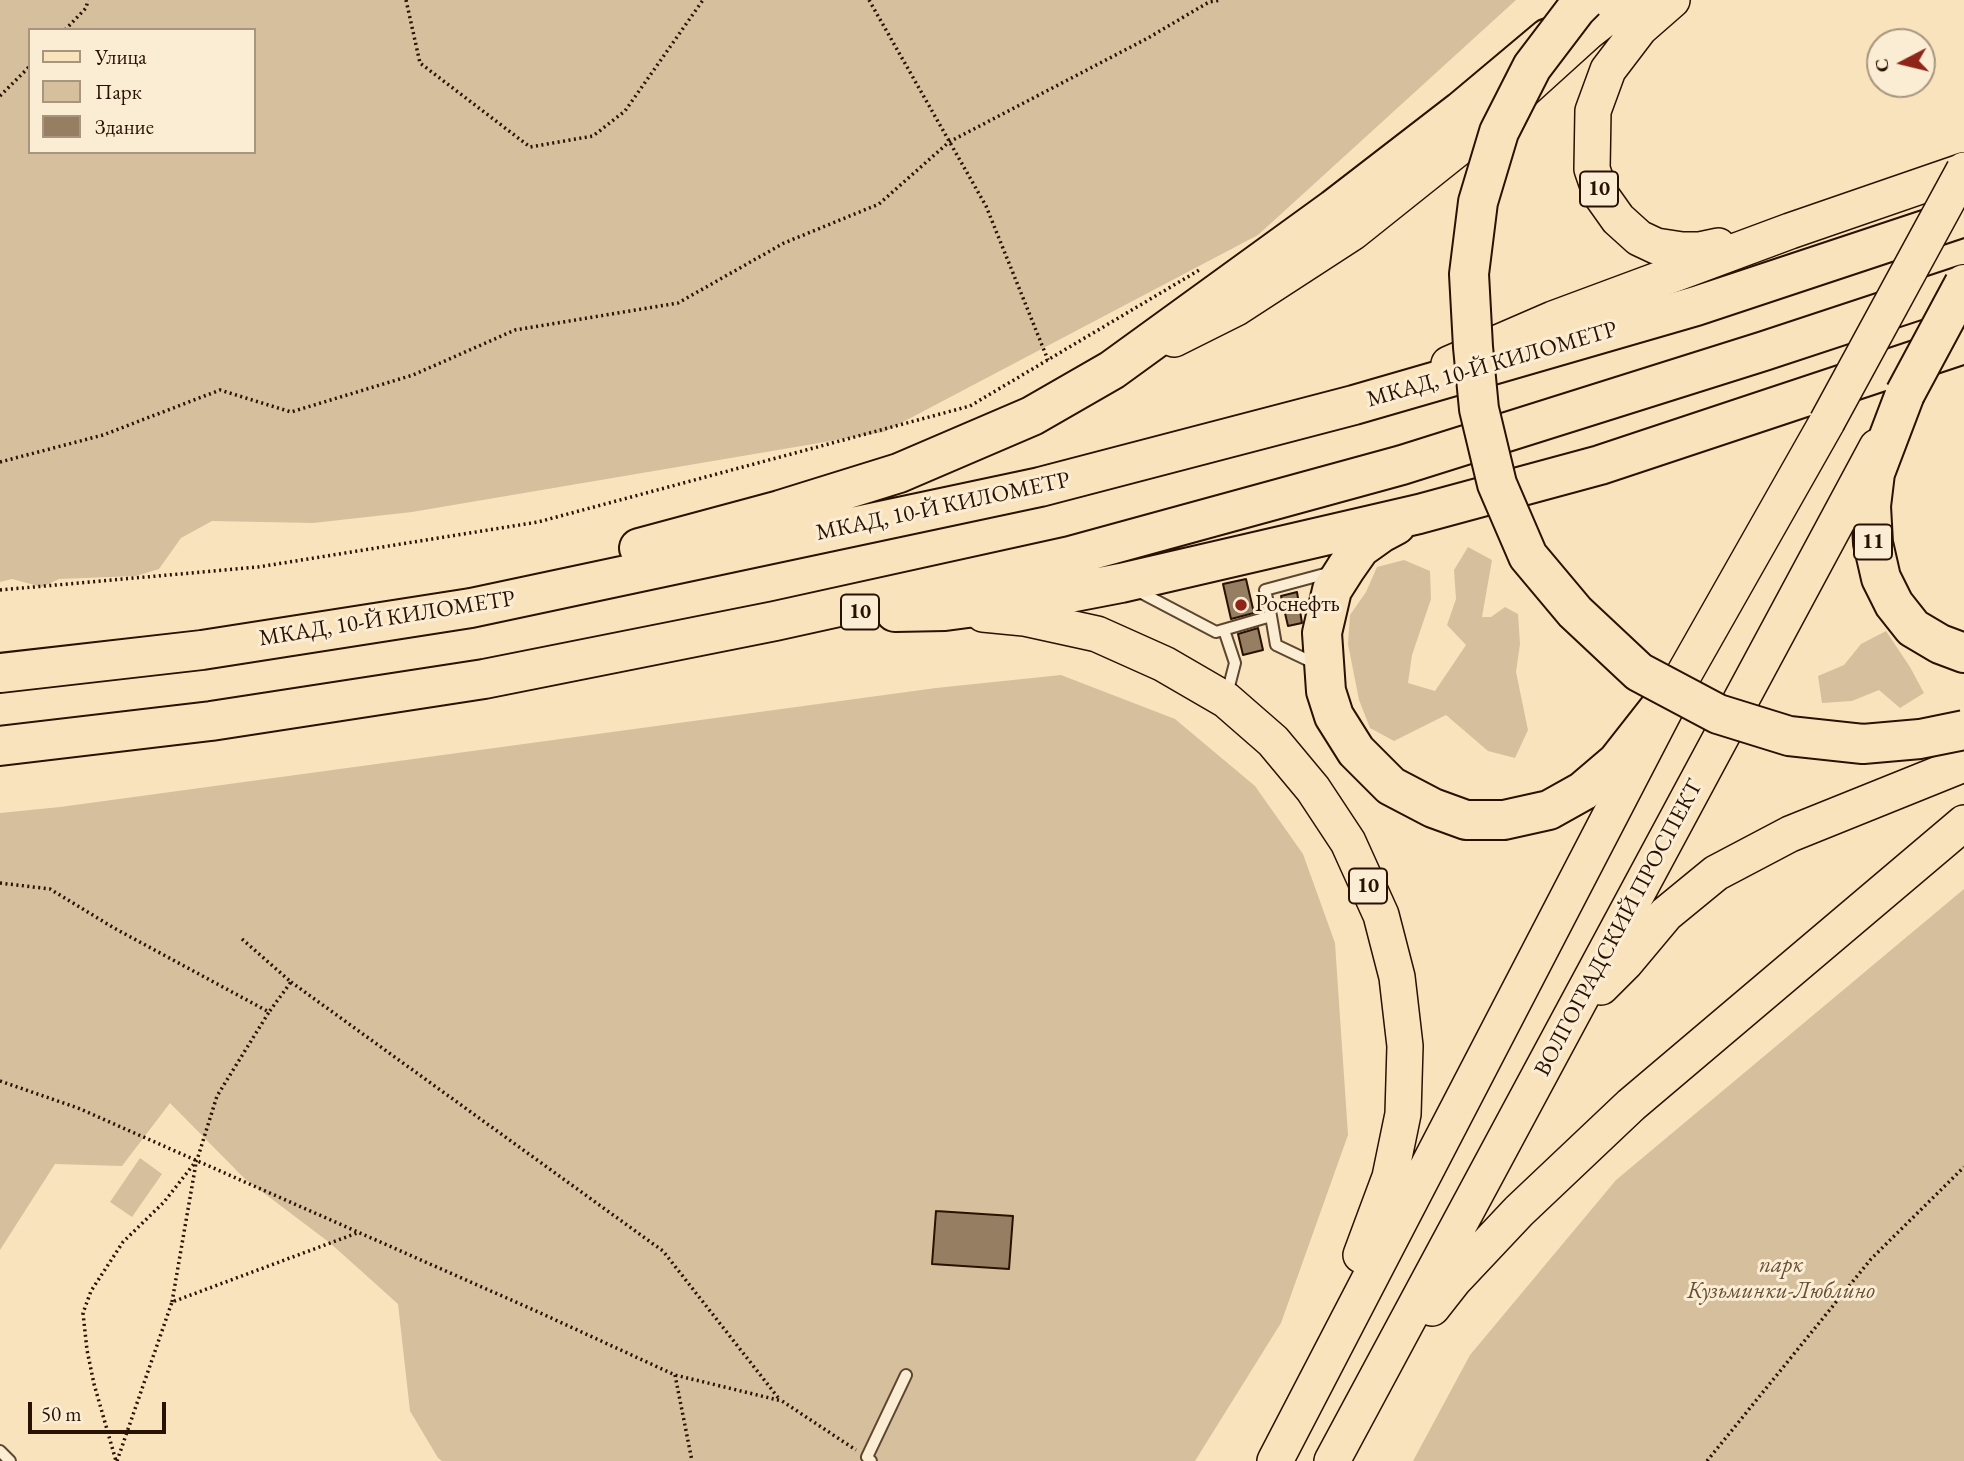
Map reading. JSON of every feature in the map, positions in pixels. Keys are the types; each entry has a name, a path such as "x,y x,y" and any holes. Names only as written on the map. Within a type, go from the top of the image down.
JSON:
{"highway":[{"path":"1585,0 1532,67 1499,132 1478,202 1469,274 1479,409 1497,484 1528,556 1575,612 1639,672 1718,714 1789,736 1863,744 1920,739 1964,730"},
{"path":"471,607 635,549 780,510 899,473 1032,416 1112,370 1355,193 1461,111 1592,0"},
{"name":"МКАД, 10-Й КИЛОМЕТР","path":"0,673 202,650 471,607 1040,487 1354,405 1696,306 1964,216"},
{"path":"0,746 211,722 484,679 775,621 1070,556 1402,465 1964,285"},
{"path":"1905,394 1964,285"},
{"path":"945,611 1043,598 1121,583 1419,514 1600,465 1964,344"},
{"name":"11","path":"1905,394 1879,461 1871,506 1873,543 1881,578 1894,604 1913,628 1940,644 1964,653"},
{"path":"1419,514 1381,533 1360,548 1332,590 1322,633 1326,691 1334,716 1356,751 1391,786 1433,808 1466,820 1504,820 1549,810 1583,791 1617,762 1679,682"},
{"name":"10","path":"775,621 863,612 945,611"}],"main road":[{"path":"1112,370 1236,308 1353,232 1472,137 1588,32 1629,0"},
{"name":"10","path":"1672,0 1640,28 1608,71 1593,110 1592,169 1601,195 1618,219 1639,238 1656,246 1699,250 1790,231"},
{"path":"1354,405 1553,319 1790,231 1964,171"},
{"path":"1275,1461 1679,682 1827,422 1964,171"},
{"name":"ВОЛГОГРАДСКИЙ ПРОСПЕКТ","path":"1332,1461 1905,394"},
{"name":"10","path":"945,611 1024,618 1097,634 1164,664 1226,700 1273,741 1313,789 1348,842 1381,915 1397,976 1405,1046 1403,1114 1390,1177 1306,1401"},
{"path":"1572,1016 1625,963 1666,914 1716,873 1790,834 1964,764"},
{"path":"1372,1386 1454,1280 1519,1210 1631,1105 1964,823"}],"lane":[{"path":"1323,668 1276,645 1265,590 1346,568"},
{"path":"1121,583 1216,632 1270,616"},
{"path":"1224,630 1235,663 1226,700"},
{"path":"869,1459 906,1376"},
{"path":"0,1451 10,1461"}],"path":[{"path":"67,28 86,8 88,0"},
{"path":"406,0 420,63 530,147 593,136 625,111 703,0"},
{"path":"869,0 986,206 1048,360"},
{"path":"0,462 103,435 220,390 291,412 413,375 515,330 678,303 784,243 878,204 949,142 1148,38 1209,2 1221,0"},
{"path":"0,96 28,68"},
{"path":"0,590 258,568 538,522 971,406 1211,262"},
{"path":"0,883 50,888 114,928 269,1012"},
{"path":"242,939 291,982 663,1251 782,1401 869,1459"},
{"path":"117,1461 172,1302 197,1160 217,1096 269,1012 291,982"},
{"path":"0,1081 78,1108 523,1305 674,1375 782,1401"},
{"path":"117,1461 94,1384 83,1313 91,1292 123,1242 164,1202 197,1160"},
{"path":"1707,1461 1871,1259 1964,1167"},
{"path":"172,1302 359,1232"},
{"path":"674,1375 692,1461"}],"green space":[{"path":"0,0 1516,0 1258,235 884,432 412,512 313,523 212,521 181,538 159,569 136,576 59,579 42,587 12,579 0,582"},
{"path":"1468,547 1492,560 1482,617 1491,617 1505,607 1518,614 1520,644 1516,672 1528,730 1515,758 1488,751 1446,715 1394,741 1370,728 1359,700 1348,644 1350,615 1366,592 1377,567 1404,560 1430,571 1431,599 1412,655 1408,683 1435,691 1466,645 1447,625 1456,599 1454,570"},
{"path":"1886,631 1924,693 1900,708 1879,690 1852,701 1822,703 1818,676 1844,665 1861,644"},
{"path":"1061,675 1175,719 1255,786 1303,854 1335,943 1348,1135 1281,1323 1195,1461 442,1461 410,1411 398,1304 330,1243 244,1178 170,1103 122,1166 55,1164 0,1250 0,813 936,688"},
{"name":"парк Кузьминки-Люблино","path":"1964,889 1964,1461 1413,1461 1470,1355 1616,1180"},
{"path":"140,1158 162,1174 132,1217 110,1202"}],"building":[{"path":"1246,579 1254,613 1231,619 1223,584"},
{"path":"1297,592 1302,623 1288,626 1281,596"},
{"path":"1258,628 1263,650 1243,655 1238,634"},
{"path":"936,1211 1013,1216 1009,1269 932,1264"}],"place":[{"name":"Роснефть","path":"1241,605"}]}
